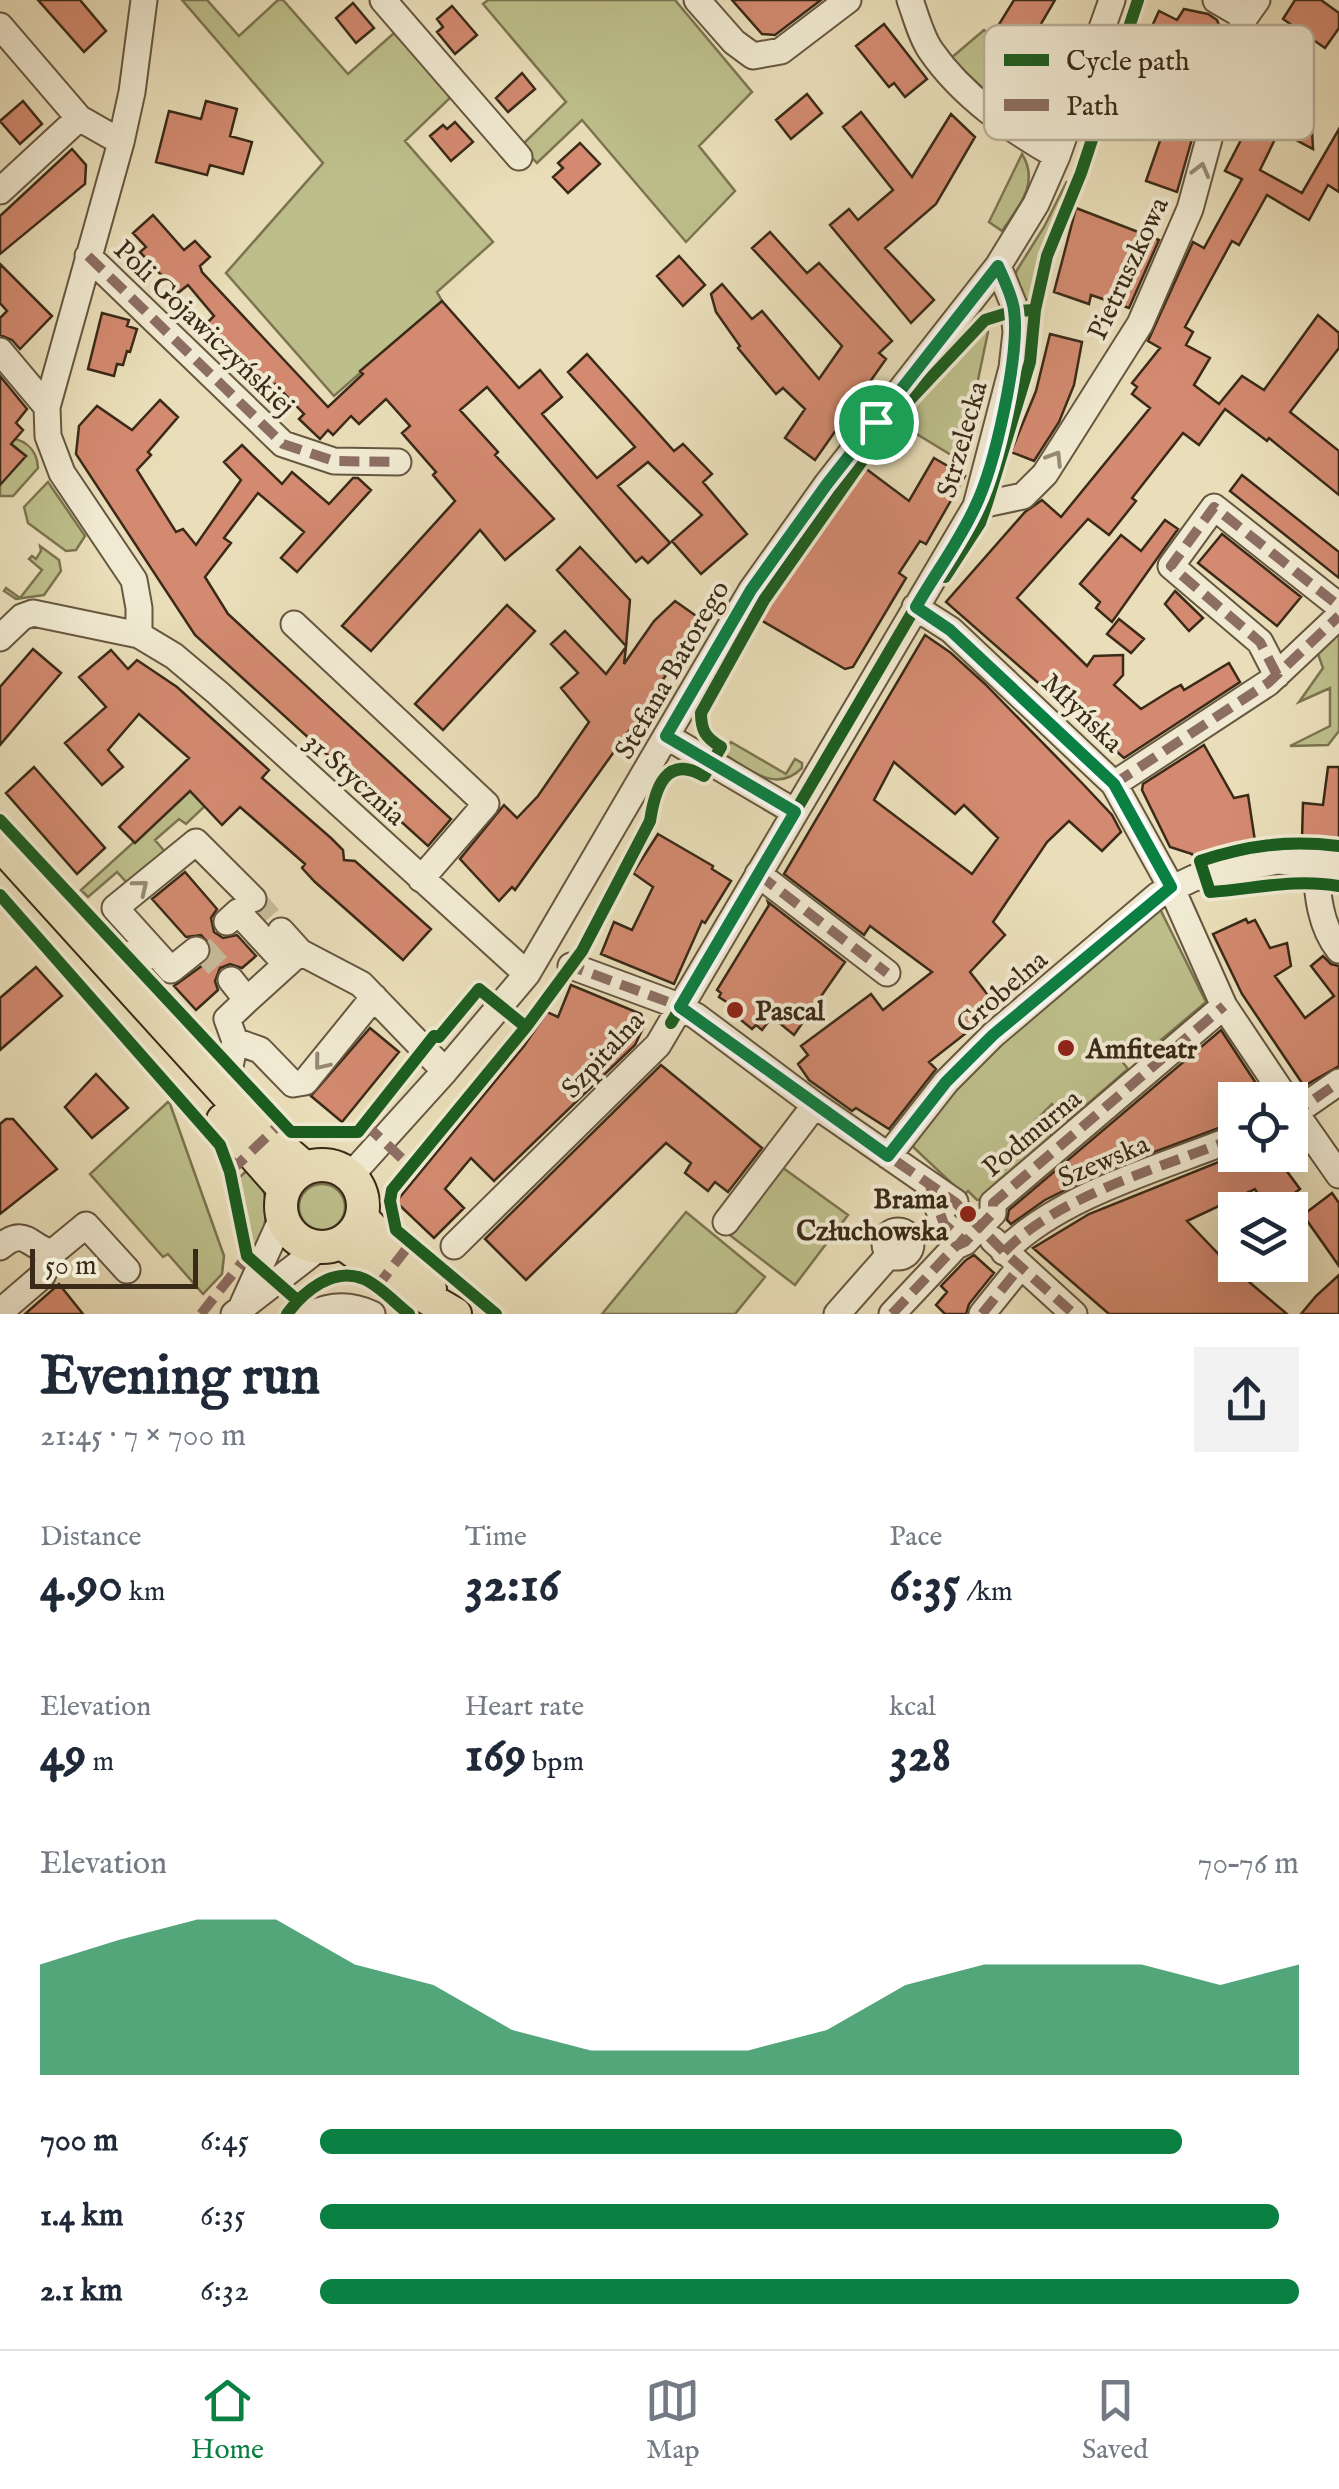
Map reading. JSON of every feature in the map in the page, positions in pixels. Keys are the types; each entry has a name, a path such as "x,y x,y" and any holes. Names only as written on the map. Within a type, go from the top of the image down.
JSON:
{"main road":[{"path":"0,844 268,1136 290,1192 296,1238 341,1236 401,1256 449,1309"},
{"path":"0,871 290,1192"},
{"path":"290,1192 329,1165 350,1175 363,1195 341,1236"}],"street":[{"path":"139,635 134,580 62,472 48,436 47,407 121,142 144,0"},
{"path":"382,0 519,158"},
{"path":"697,0 734,42 752,56 782,51 848,0"},
{"path":"910,0 929,49 984,107"},
{"path":"1103,25 1112,0"},
{"path":"1216,0 1251,8"},
{"path":"0,26 80,118 121,142"},
{"path":"0,191 80,118"},
{"path":"1029,140 1057,156"},
{"path":"998,266 1036,204 1063,140"},
{"name":"Pietruszkowa","path":"976,506 1023,496 1045,474 1140,324 1190,209 1211,140"},
{"name":"Poli Gojawiczyńskiej","path":"88,256 284,444 334,461 398,462"},
{"name":"Strzelecka","path":"795,812 976,506 1012,368 1016,332 1013,303 998,266"},
{"name":"Stefana Batorego","path":"350,1175 446,1071 527,974 751,590 839,468 998,266"},
{"path":"0,352 47,407"},
{"path":"1277,675 1260,642 1171,566 1214,507 1339,606"},
{"name":"Młyńska","path":"916,607 950,630 1114,784 1171,887 1224,1006 1273,1082"},
{"name":"31 Stycznia","path":"0,638 22,616 46,614 139,635 174,656 527,974"},
{"path":"1114,784 1194,735 1277,675 1339,616"},
{"path":"294,624 486,804 421,879"},
{"path":"666,736 795,812"},
{"name":"Szpitalna","path":"454,1246 658,1045 795,812"},
{"path":"196,950 171,970 115,908 196,842 253,899"},
{"path":"1171,887 1194,878 1276,861 1328,865 1319,902 1328,936 1339,950"},
{"path":"758,874 888,973"},
{"name":"Grobelna","path":"888,1156 946,1082 993,1035 1171,887"},
{"path":"227,922 238,912 293,958 362,984 446,1071"},
{"path":"281,931 293,958"},
{"path":"98,952 158,956"},
{"path":"225,1092 235,1042 227,1019 239,990 293,958"},
{"path":"571,966 680,1007 955,1202"},
{"path":"235,1042 260,1050 293,1084 304,1082 374,997"},
{"name":"Podmurna","path":"892,1314 993,1213 993,1203 1224,1006"},
{"path":"1308,1099 1339,1082"},
{"path":"726,1222 815,1106"},
{"name":"Młyńska","path":"1308,1132 1339,1175"},
{"name":"Szewska","path":"982,1314 1024,1230 1070,1205 1218,1145"},
{"path":"930,1186 944,1224 975,1232 1074,1314"},
{"path":"238,1309 290,1192"},
{"path":"0,1312 42,1276 52,1254 86,1225 127,1270"},
{"path":"238,1309 341,1236"},
{"path":"0,1247 11,1238 22,1237 52,1254"},
{"path":"837,1314 890,1255"},
{"path":"311,1314 334,1306 372,1314"}],"green space":[{"path":"182,0 207,0 239,36 278,0 283,0 348,74 394,33 452,96 405,141 493,242 437,292 442,301 334,396 226,273 323,163"},
{"path":"488,0 675,0 752,92 699,146 735,191 686,242 582,120 537,163 521,146 566,102 483,4"},
{"path":"984,30 984,90 951,58"},
{"path":"1022,154 1028,185 1002,231 989,222"},
{"path":"1067,181 1031,300 1021,300 1017,270"},
{"path":"983,327 988,332 961,461 897,422"},
{"path":"3,437 27,445 37,460 38,468 13,496 0,496 0,471 26,456"},
{"path":"48,482 85,536 76,550 66,551 28,523 24,507"},
{"path":"40,546 59,560 61,571 44,595 16,599 4,591 6,588 20,598 42,570 29,559 36,559"},
{"path":"1339,633 1339,731 1328,745 1290,746 1330,726 1330,688 1299,702 1323,668 1318,654"},
{"path":"731,742 786,774 795,759 802,763 802,768 782,779 763,777 724,754"},
{"path":"190,791 205,806 186,824 179,819 155,840 166,853 128,884 117,872 88,897 81,890"},
{"path":"1156,908 1161,911 1206,1002 1148,1051 1140,1042 1121,1060 1128,1069 1068,1121 1052,1104 1035,1121 1052,1136 983,1199 977,1200 968,1191 964,1195 909,1143 953,1082"},
{"path":"169,1101 224,1256 222,1274 203,1294 168,1254 163,1257 90,1174"},
{"path":"779,1165 848,1215 795,1285 727,1233"},
{"path":"251,1166 263,1188 266,1210 255,1255 235,1182"},
{"path":"322,1184 338,1191 345,1207 338,1223 322,1230 306,1223 299,1207 306,1191"},
{"path":"686,1212 765,1277 735,1314 602,1314"}],"building":[{"path":"38,0 80,0 106,31 84,52"},
{"path":"732,0 821,0 775,35 762,34"},
{"path":"1014,0 1055,0 1040,25 999,25"},
{"path":"1295,0 1321,0 1339,13 1339,28 1325,48 1314,40 1314,25 1292,25 1283,19"},
{"path":"353,3 374,28 356,43 336,18"},
{"path":"452,6 477,35 455,54 437,32 443,27 437,19"},
{"path":"1184,9 1208,14 1219,25 1153,25 1159,11 1177,20"},
{"path":"884,24 927,79 905,97 894,83 889,87 856,46"},
{"path":"522,73 535,89 508,112 496,98"},
{"path":"807,94 822,113 791,139 776,120"},
{"path":"23,101 42,124 20,144 0,121"},
{"path":"206,101 237,109 230,136 252,142 243,174 210,165 207,175 156,162 169,111 201,119"},
{"path":"861,112 912,177 951,114 975,137 936,204 885,248 934,300 911,323 830,225 849,209 858,220 893,190 843,127"},
{"path":"455,122 473,142 451,161 430,136 443,125 447,129"},
{"path":"1339,129 1339,192 1328,185 1309,220 1267,195 1239,245 1232,241 1185,327 1193,332 1186,345 1210,358 1194,385 1219,404 1242,376 1264,390 1318,315 1339,333 1339,348 1290,412 1339,451 1339,495 1269,438 1267,441 1225,409 1199,445 1183,433 1132,498 1136,501 1109,535 1088,519 1017,598 1087,666 1094,656 1123,655 1123,675 1114,685 1141,709 1181,685 1184,690 1229,663 1240,682 1124,758 946,602 1025,512 1042,500 1061,517 1150,408 1132,394 1137,387 1132,383 1160,348 1148,341 1193,242 1204,248 1242,179 1225,171 1241,140 1275,140 1260,170 1302,193"},
{"path":"1160,140 1192,140 1177,192 1146,181"},
{"path":"1296,140 1313,140 1313,149"},
{"path":"580,143 600,164 568,193 553,177 563,168 558,163"},
{"path":"72,149 86,165 85,184 0,254 0,216"},
{"path":"1076,208 1159,240 1129,308 1091,295 1089,304 1054,292"},
{"path":"153,215 184,250 195,241 210,257 200,266 202,272 328,407 363,374 360,371 442,301 519,388 540,370 562,397 542,414 597,478 635,447 568,372 587,354 674,451 683,444 712,474 703,482 747,534 701,574 672,541 702,515 648,462 618,486 670,543 648,563 642,557 636,562 487,387 460,410 554,519 505,560 480,530 371,651 342,626 455,501 402,433 410,426 386,399 359,424 351,416 333,435 328,430 320,439 299,419 304,414 275,384 265,393 207,323 214,316 188,285 178,293 140,252 146,247 133,233"},
{"path":"770,232 807,273 819,263 892,341 879,353 886,359 815,460 785,438 805,409 783,388 776,394 738,348 716,312 711,294 722,284 752,319 762,311 819,379 842,346 752,248"},
{"path":"679,256 705,285 683,306 657,276"},
{"path":"0,264 52,316 20,349 0,335 0,318 7,311 0,303"},
{"path":"102,313 129,320 127,326 137,329 130,352 127,351 123,365 117,364 114,376 88,369"},
{"path":"1050,334 1082,342 1074,385 1059,422 1034,461 1011,452 1036,391"},
{"path":"0,376 27,409 16,423 23,430 11,444 26,456 0,485"},
{"path":"160,400 178,417 137,470 176,532 183,529 196,545 241,480 224,462 242,445 282,484 292,472 329,504 353,478 371,490 297,572 281,558 304,532 258,493 224,538 231,543 205,577 228,614 451,819 428,846 195,635 76,454 79,426 97,406 132,430"},
{"path":"934,458 965,476 926,544 920,541 899,573 906,578 853,667 845,669 759,619 865,468 909,501"},
{"path":"1242,475 1339,552 1339,578 1230,491"},
{"path":"1165,520 1178,529 1112,622 1096,608 1100,602 1080,584 1121,535 1141,551"},
{"path":"1222,534 1301,597 1277,626 1198,563"},
{"path":"580,547 630,600 626,646 557,570"},
{"path":"1175,591 1203,618 1189,631 1165,604"},
{"path":"675,601 702,620 636,721 515,890 512,887 499,901 460,859 504,805 517,818 538,796 589,722 561,688 578,673 551,644 565,631 606,674 626,647 624,664 654,621"},
{"path":"507,605 535,631 443,730 415,704"},
{"path":"1119,619 1144,639 1131,653 1107,634"},
{"path":"925,635 985,684 1112,815 1121,832 1102,851 1069,821 1047,842 993,922 1005,935 970,972 998,1008 929,1062 936,1069 889,1129 856,1108 852,1111 809,1080 798,1064 808,1055 801,1046 871,994 883,1010 932,972 870,926 864,935 784,874","holes":["894,762 955,814 964,805 998,838 972,874 874,800"]},
{"path":"33,649 61,673 0,745 0,687"},
{"path":"111,650 128,669 137,660 177,687 269,770 262,778 343,850 344,860 355,861 431,929 403,960 315,882 302,868 305,864 240,807 222,825 190,791 135,843 119,827 189,758 139,714 108,750 123,767 102,785 65,743 106,707 79,677"},
{"path":"1204,745 1234,798 1248,795 1255,841 1194,858 1170,847 1142,790 1143,784"},
{"path":"34,767 105,848 77,874 6,793"},
{"path":"1328,767 1339,767 1339,843 1302,839 1303,803 1323,805"},
{"path":"658,834 731,881 705,923 702,921 674,984 601,954 614,922 632,930 653,887 633,873"},
{"path":"185,872 217,909 211,918 214,932 223,938 237,935 256,956 242,968 230,964 220,968 215,981 218,990 196,1010 174,986 206,963 212,947 201,935 186,937 152,899"},
{"path":"768,902 845,962 794,1035 772,1017 762,1030 756,1025 752,1029 725,1007 728,1003 717,990"},
{"path":"1246,919 1248,923 1255,920 1270,948 1287,943 1291,966 1275,976 1305,1018 1334,996 1311,966 1323,956 1339,966 1339,1066 1308,1084 1301,1082 1242,994 1213,934"},
{"path":"36,967 62,996 0,1050 0,998"},
{"path":"571,985 641,1014 645,1024 635,1045 494,1181 471,1158 445,1189 464,1208 434,1238 396,1202 524,1046 547,1012 558,1017"},
{"path":"370,1028 399,1052 342,1122 311,1096"},
{"path":"1221,1030 1255,1082 1218,1082 1218,1128 1106,1170 1045,1200 1011,1224 1007,1220 1009,1210"},
{"path":"661,1065 762,1148 728,1192 715,1182 708,1191 685,1173 691,1163 666,1143 526,1280 485,1239"},
{"path":"96,1074 128,1108 92,1138 65,1107"},
{"path":"13,1119 57,1169 0,1214 0,1124"},
{"path":"1218,1162 1218,1172 1287,1172 1300,1189 1296,1192 1218,1192 1218,1206 1187,1221 1218,1254 1218,1282 1249,1282 1287,1314 1109,1314 1033,1248 1089,1214"},
{"path":"1332,1193 1339,1203 1339,1266 1308,1222 1308,1211"},
{"path":"974,1255 994,1273 969,1304 966,1314 945,1314 936,1305 947,1292 941,1286"},
{"path":"1339,1275 1339,1314 1301,1314 1316,1296"},
{"path":"59,1284 83,1314 25,1314"}],"tunnel":[{"path":"253,899 281,931"},
{"path":"201,947 231,980"}],"marked path":[{"path":"88,256 283,444 334,461 398,462"},
{"path":"1277,675 1260,642 1171,566 1214,507 1339,606"},
{"path":"1114,784 1268,683 1339,616"},
{"path":"758,874 887,973"},
{"path":"888,1156 946,1082 993,1035 1171,887"},
{"path":"567,972 571,966 696,1016 955,1202 1074,1314"},
{"path":"892,1314 993,1213 993,1203 1224,1006"},
{"path":"1308,1104 1339,1082"},
{"path":"230,1172 281,1123"},
{"path":"365,1124 410,1166"},
{"path":"1004,1252 1026,1232 1081,1199 1218,1144"},
{"path":"930,1186 944,1224 965,1242"},
{"path":"376,1288 410,1244"},
{"path":"201,1314 247,1256"},
{"path":"982,1314 1020,1267"}],"cycle path":[{"path":"1130,25 1138,0"},
{"path":"671,1023 936,572 945,577 980,523 1030,362 1035,310 1047,256 1092,140"},
{"path":"496,1314 396,1230 390,1201 392,1190 526,1027 582,951 650,821 655,797 665,778 680,769 704,776 721,747 705,733 701,713 764,600 890,421 985,320 1014,311 1035,310"},
{"path":"0,820 291,1132 358,1132 434,1036 439,1037 479,989 526,1027"},
{"path":"1339,846 1269,845 1200,861 1210,892 1290,884 1339,886"},
{"path":"0,895 220,1145 230,1172 247,1256 297,1300"},
{"path":"287,1314 320,1283 341,1276 364,1279 409,1314"}],"place":[{"name":"Pascal","path":"735,1010"},
{"name":"Amfiteatr","path":"1066,1048"},
{"name":"Brama Człuchowska","path":"968,1214"}],"route":[{"path":"998,266 1013,303 1016,332 1012,368 992,454 976,506 916,607 950,630 1114,784 1171,887 993,1035 946,1082 888,1156 680,1007 795,812 666,736 751,590 876,422 998,266"}]}
